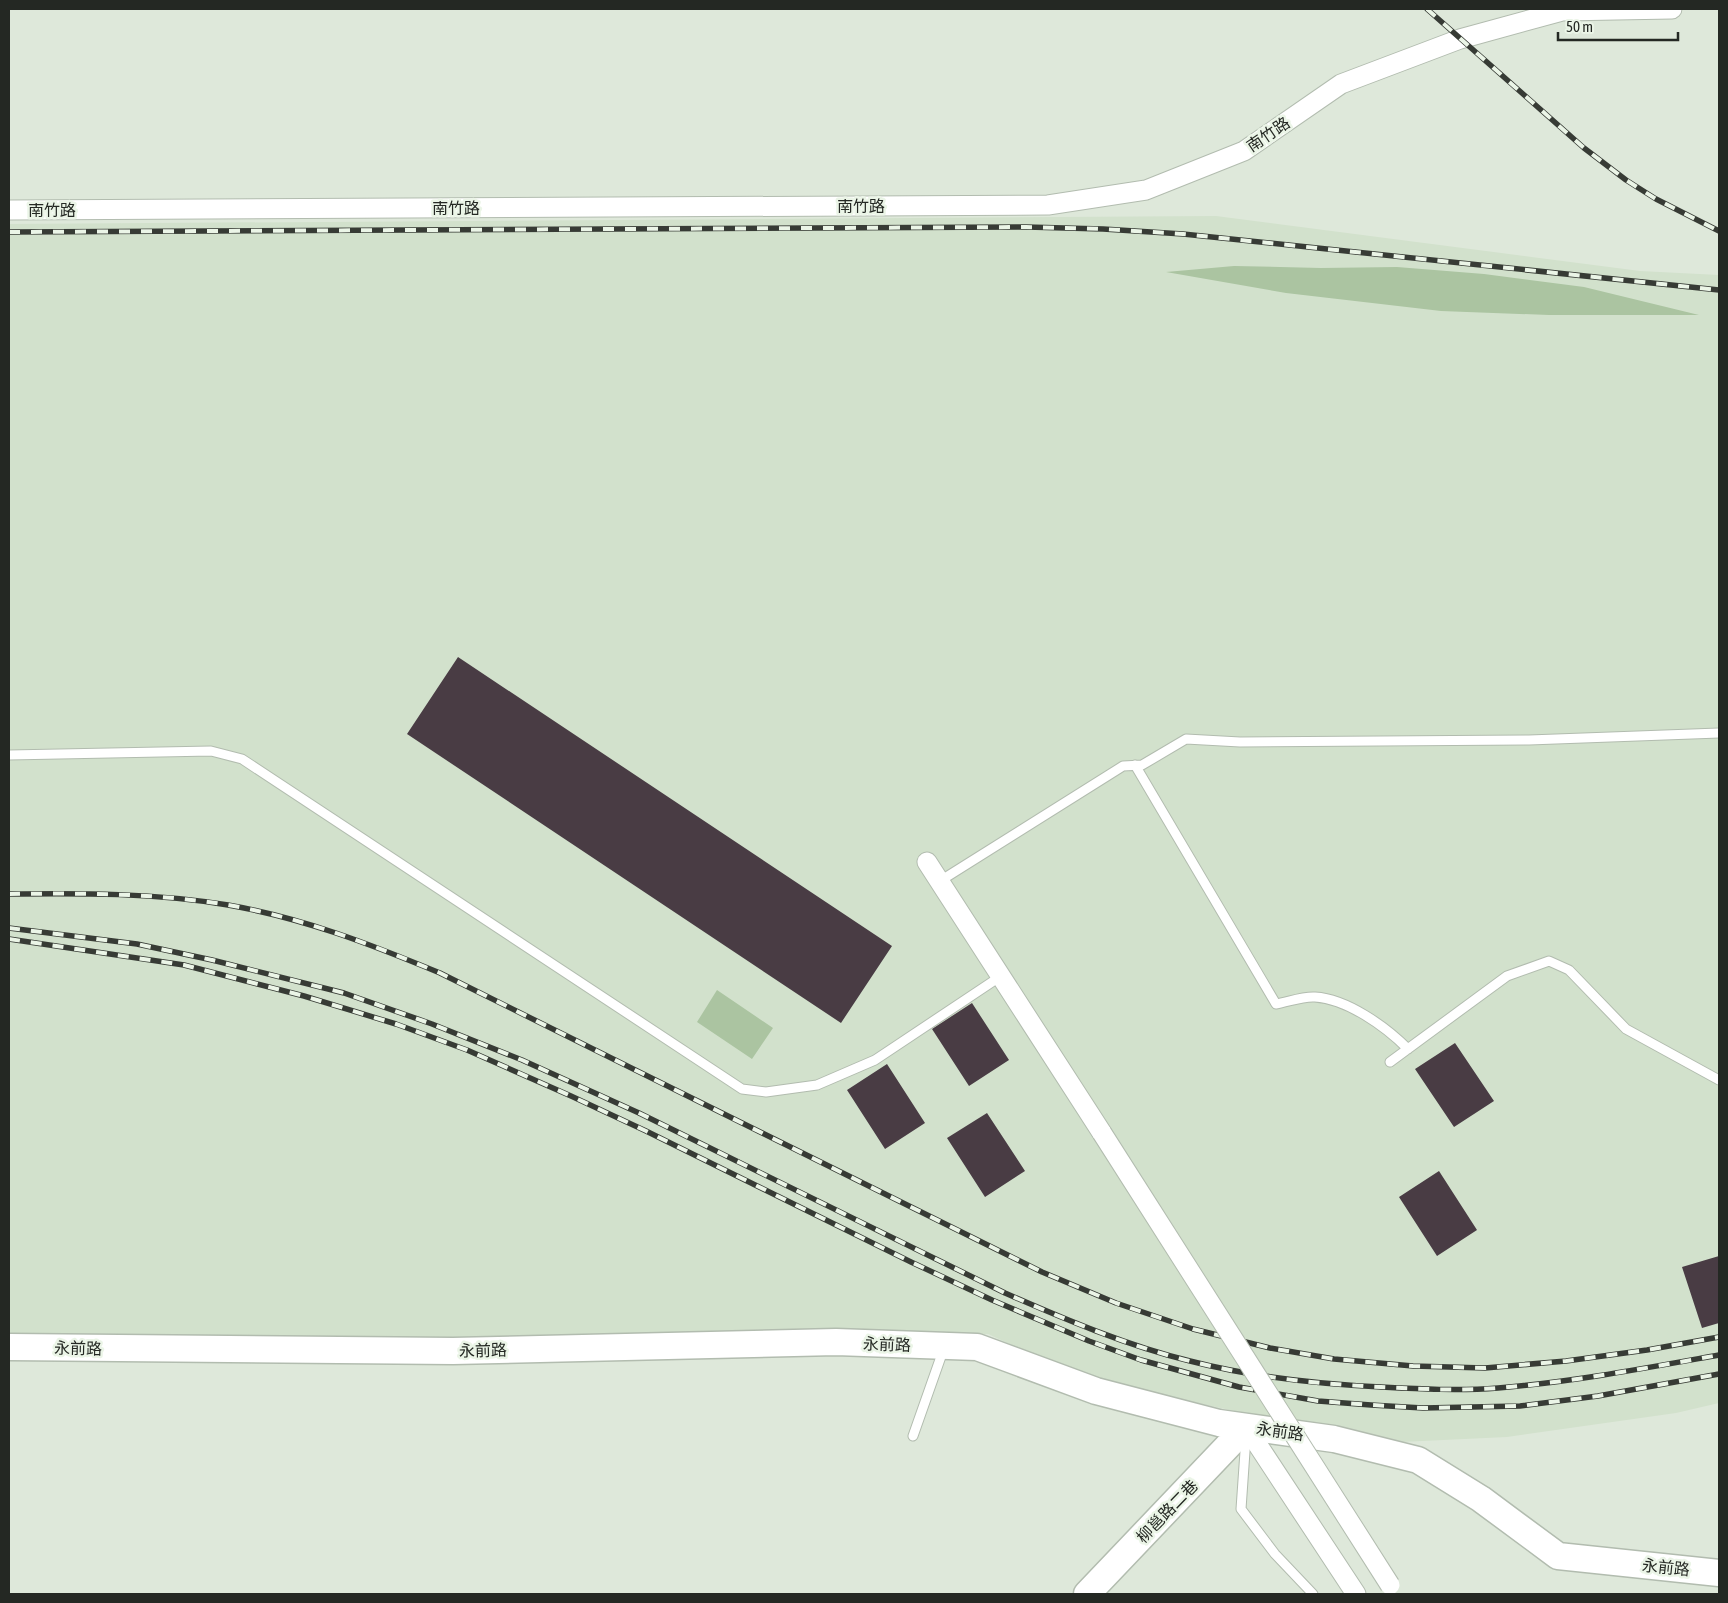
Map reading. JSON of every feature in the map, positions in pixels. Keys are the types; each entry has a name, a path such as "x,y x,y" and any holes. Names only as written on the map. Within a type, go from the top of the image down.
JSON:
{"street":[{"name":"南竹路","path":"9,210 1048,205 1146,190 1244,151 1341,84 1460,39 1562,11 1672,9"},
{"path":"927,862 1393,1590"},
{"name":"永前路","path":"9,1347 453,1351 836,1342 977,1347 1096,1391 1219,1423 1334,1439 1418,1460 1481,1499 1558,1556 1719,1573"},
{"path":"1246,1427 1356,1594"},
{"name":"柳邕路二巷","path":"1087,1594 1246,1427"}],"lane":[{"path":"940,881 1123,766 1142,765 1186,739 1240,742 1529,740 1719,734"},
{"path":"9,755 210,751 242,759 742,1088 766,1092 817,1085 875,1060 1001,976"},
{"path":"1135,765 1276,1004 1314,997 1349,1005 1396,1036 1408,1049"},
{"path":"1390,1062 1507,976 1549,961 1570,970 1626,1030 1719,1080"},
{"path":"913,1436 945,1346"},
{"path":"1246,1427 1241,1509 1275,1554 1313,1594"}],"shaded area":[{"path":"1216,216 1640,271 1719,275 1719,1403 1676,1413 1507,1437 1401,1442 1239,1412 1084,1378 988,1334 9,1340 9,224"}],"green space":[{"path":"1234,266 1397,267 1484,274 1584,287 1699,315 1549,315 1441,311 1286,293 1166,272"},
{"path":"717,990 773,1028 752,1059 697,1022"}],"building":[{"path":"458,657 892,946 841,1023 407,734"},
{"path":"972,1003 1009,1060 969,1086 932,1029"},
{"path":"1455,1043 1494,1101 1454,1127 1415,1069"},
{"path":"887,1064 925,1123 885,1149 847,1090"},
{"path":"987,1113 1025,1171 985,1197 947,1138"},
{"path":"1439,1171 1477,1230 1437,1256 1399,1197"},
{"path":"1719,1256 1719,1323 1702,1328 1682,1267"}],"railway":[{"path":"1427,9 1584,148 1626,180 1656,199 1719,231"},
{"path":"9,232 1026,227 1103,229 1183,234 1719,290"},
{"path":"9,894 119,895 201,901 256,910 362,942 440,973 1042,1272 1116,1303 1193,1329 1270,1348 1334,1359 1413,1366 1485,1368 1566,1361 1647,1350 1719,1337"},
{"path":"9,928 137,944 212,960 344,993 432,1024 522,1060 639,1113 1005,1293 1120,1340 1213,1367 1309,1382 1396,1388 1469,1389 1498,1388 1581,1378 1719,1355"},
{"path":"9,939 184,965 304,996 396,1024 467,1050 571,1096 992,1300 1089,1341 1141,1360 1239,1387 1318,1401 1371,1405 1423,1408 1520,1406 1598,1396 1719,1374"}]}
